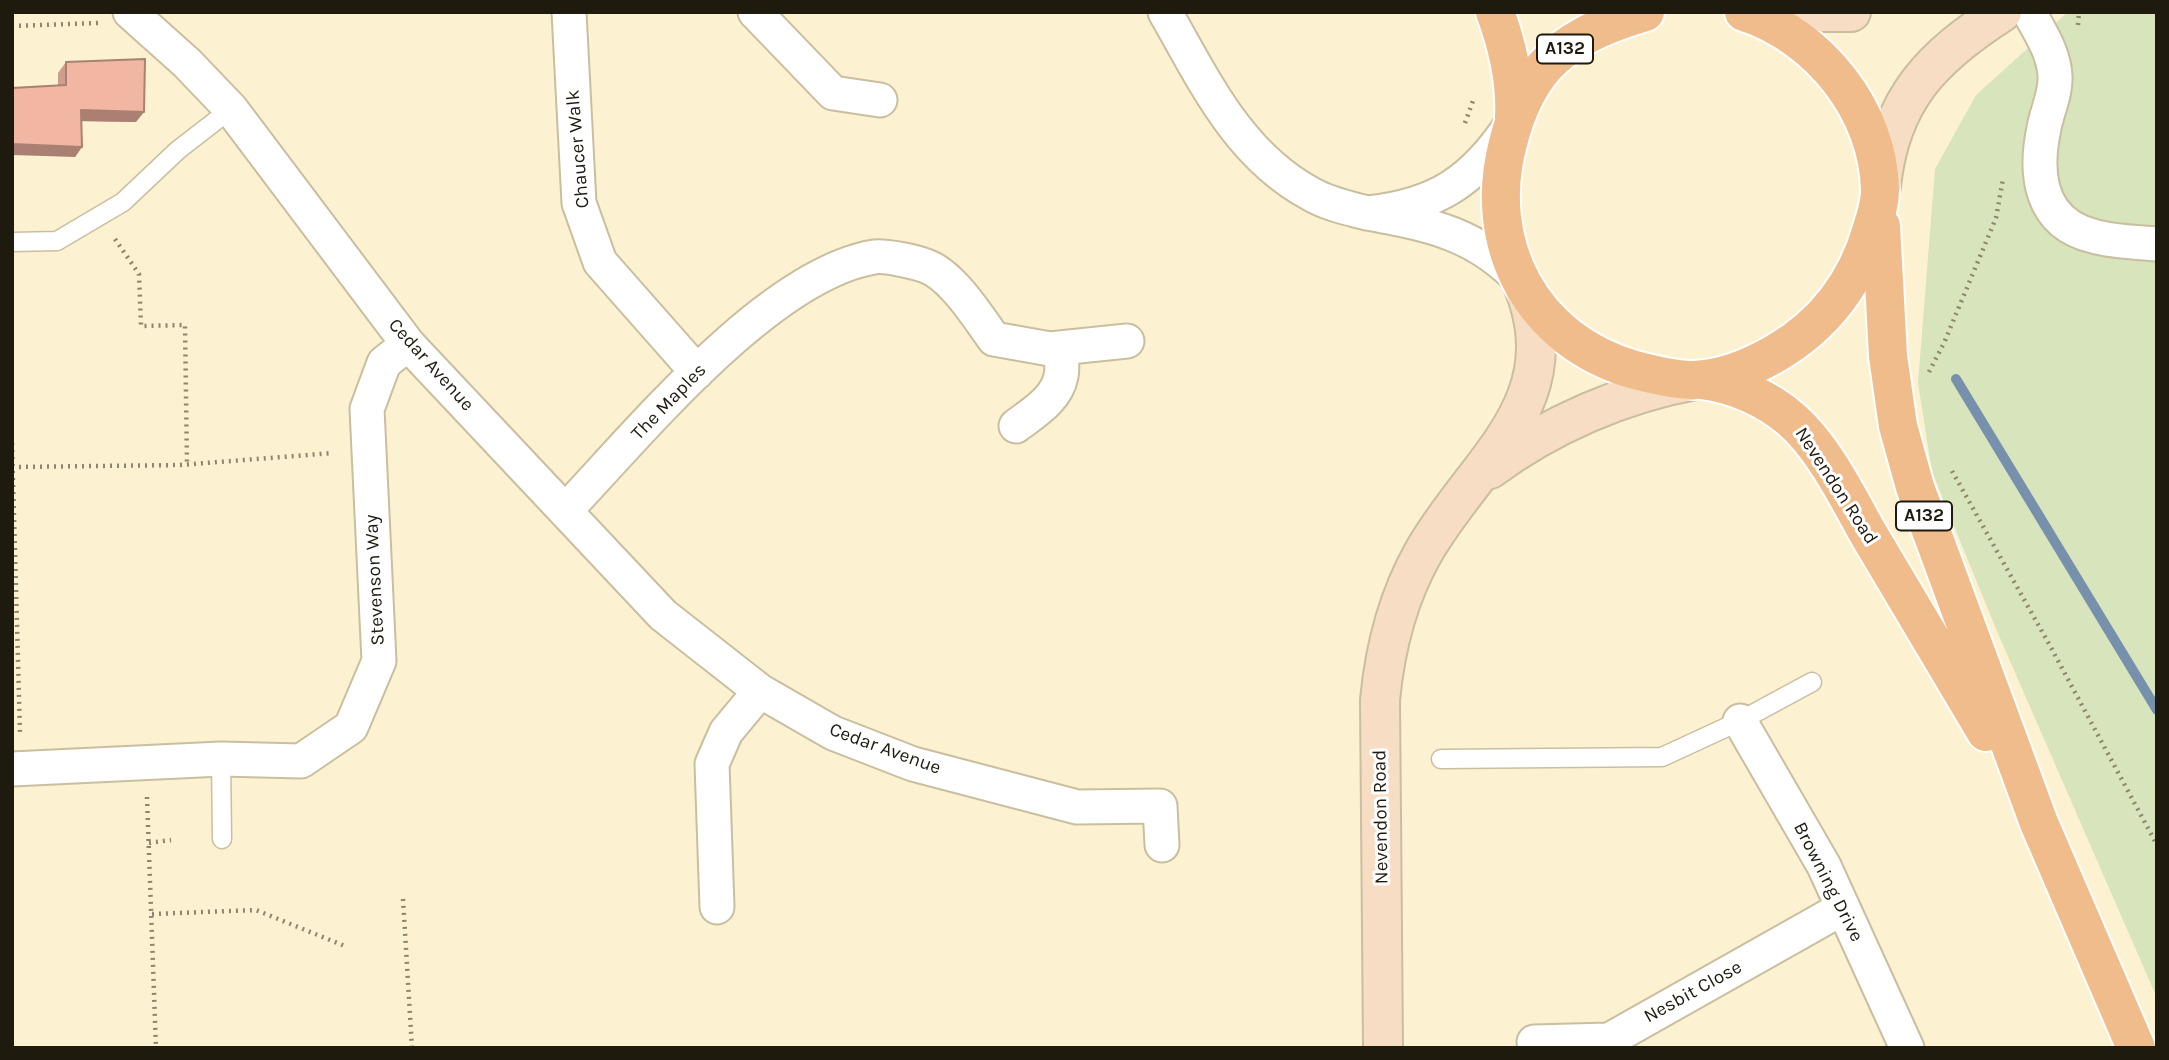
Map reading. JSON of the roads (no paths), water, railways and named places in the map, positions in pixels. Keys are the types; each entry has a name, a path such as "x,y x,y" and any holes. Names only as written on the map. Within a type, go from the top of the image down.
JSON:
{"main road":[{"name":"A132","path":"1495,12 1506,44 1514,82 1514,120 1500,179 1500,207 1511,258 1523,283 1537,307 1554,327 1598,357 1645,373 1695,380 1736,371 1760,362 1807,332 1826,316 1840,298 1864,251 1880,193 1875,152 1859,109 1847,90 1812,51 1774,24 1744,12"},
{"name":"A132","path":"1514,120 1536,77 1553,58 1591,32 1645,12"},
{"name":"Nevendon Road","path":"1880,193 1885,321 1898,426 1904,451 1930,532 2039,823 2136,1048"},
{"name":"Nevendon Road","path":"1695,380 1723,384 1750,394 1780,411 1804,433 1841,487 2039,823"}],"street":[{"name":"Chaucer Walk","path":"569,12 579,203 600,262 697,372"},
{"path":"755,12 833,93 880,100"},
{"path":"1165,12 1237,132 1262,160 1287,181 1313,196 1367,213 1425,225 1473,242 1492,254 1523,283"},
{"path":"1765,12 1851,12"},
{"path":"1880,193 1891,131 1908,97 1919,81 1946,54 2003,12"},
{"path":"2028,12 2047,47 2055,75 2055,87 2039,155 2043,193 2052,210 2076,231 2094,237 2157,244"},
{"name":"Cedar Avenue","path":"117,15 187,63 231,109 408,344 663,615 760,691 833,733 913,764 1077,807 1160,806 1162,845"},
{"path":"1367,213 1395,210 1424,202 1448,190 1485,160 1514,120"},
{"name":"The Maples","path":"566,510 697,372 778,301 841,266 877,256 928,266 957,289 994,339 1050,349 1127,341"},
{"name":"Nevendon Road","path":"1383,1048 1380,700 1383,667 1391,629 1409,580 1446,518 1473,485 1509,432 1528,394 1537,359 1536,324 1523,283"},
{"name":"Stevenson Way","path":"17,769 221,760 301,761 351,727 379,661 367,409 384,363 408,344"},
{"path":"1016,426 1041,408 1053,394 1061,377 1061,348"},
{"name":"Nevendon Road","path":"1473,485 1519,449 1574,420 1630,397 1695,380"},
{"path":"717,907 712,764 726,732 760,691"},
{"name":"Browning Drive","path":"1740,721 1824,866 1907,1048"},
{"name":"Nesbit Close","path":"1534,1042 1609,1040 1843,908"}],"lane":[{"path":"12,242 57,241 123,202 178,150 231,109"},
{"path":"1441,759 1662,757 1740,721 1812,682"},
{"path":"221,760 222,839"}],"waterway":[{"path":"1956,379 2157,710"}]}
